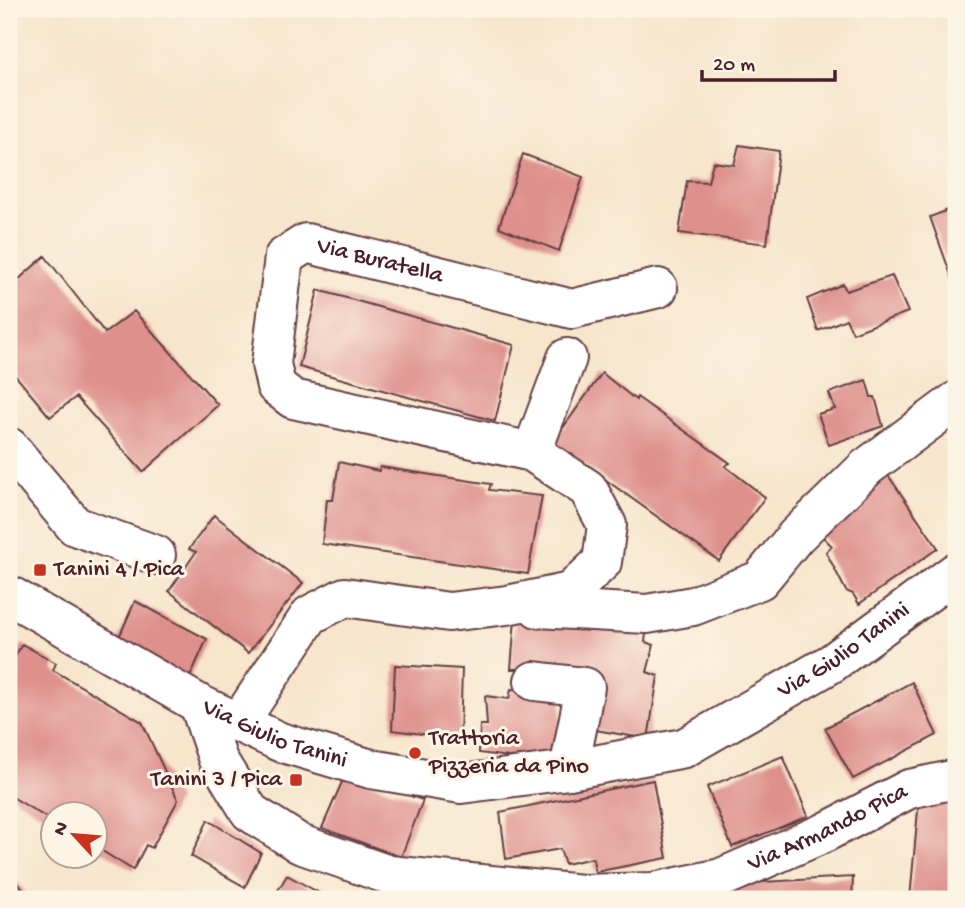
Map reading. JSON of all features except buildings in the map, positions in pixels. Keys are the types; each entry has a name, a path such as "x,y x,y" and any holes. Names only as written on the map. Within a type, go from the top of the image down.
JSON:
{"street":[{"name":"Via Buratella","path":"240,721 310,615 345,597 449,612 507,605 570,592 602,562 607,524 587,489 532,452 293,399 276,386 271,364 284,257 306,243 572,309 658,288"},
{"path":"532,452 567,358"},
{"name":"Via Buratella","path":"507,605 647,614 693,606 760,580 796,536 867,467 956,401"},
{"path":"9,447 75,526 156,555"},
{"name":"Via Giulio Tanini","path":"9,595 199,704 280,742 371,769 461,784 569,770 684,748 832,663 956,572"},
{"path":"534,681 585,687 569,770"},
{"name":"Via Armando Pica","path":"199,704 218,760 250,812 300,844 389,875 582,894 653,892 721,878 824,833 909,789 956,779"}],"place":[{"name":"Tanini 4 / Pica","path":"40,570"},
{"name":"Trattoria Pizzeria da Pino","path":"415,753"},
{"name":"Tanini 3 / Pica","path":"296,780"}]}
